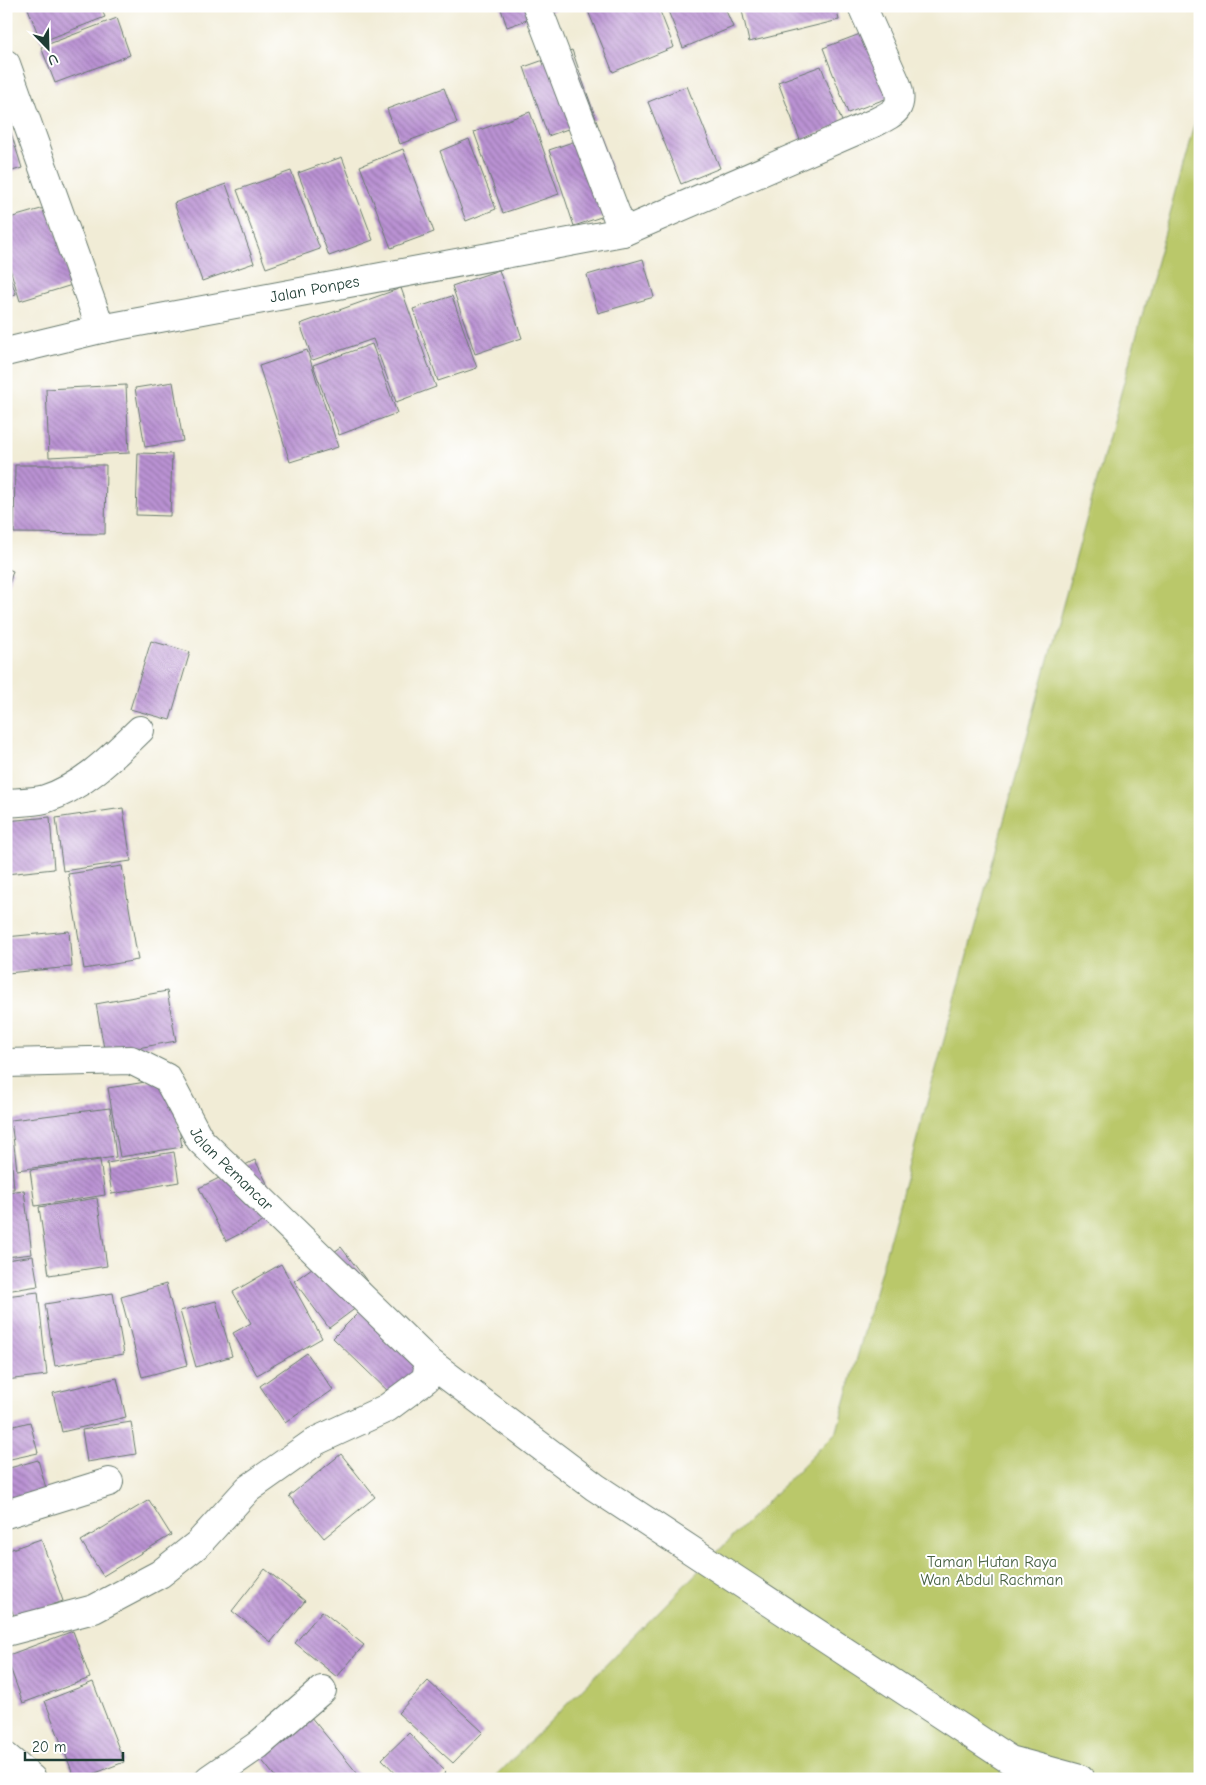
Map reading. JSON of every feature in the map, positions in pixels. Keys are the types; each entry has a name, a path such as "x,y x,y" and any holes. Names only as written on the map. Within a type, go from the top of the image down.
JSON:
{"street":[{"path":"537,6 623,232"},
{"name":"Jalan Ponpes","path":"6,352 101,329 623,232 874,123 895,110 899,106 901,97 862,6"},
{"path":"6,64 101,329"},
{"path":"6,803 44,799 73,786 106,764 140,730"},
{"name":"Jalan Pemancar","path":"6,1063 130,1060 167,1078 200,1140 429,1362 595,1487 1010,1760 1080,1779"},
{"path":"6,1632 94,1609 160,1574 198,1544 248,1490 316,1441 387,1408 426,1379 429,1362"},
{"path":"6,1514 109,1482"},
{"path":"209,1779 258,1745 322,1690"},
{"path":"6,1757 32,1779"}],"green space":[{"name":"Taman Hutan Raya Wan Abdul Rachman","path":"1200,104 1200,1779 493,1779 837,1431"}],"building":[{"path":"27,6 100,6 105,17 41,42"},
{"path":"500,6 557,6 558,9 507,27"},
{"path":"586,6 658,6 674,47 613,72"},
{"path":"666,6 724,6 733,27 683,48"},
{"path":"741,6 836,6 839,20 749,42"},
{"path":"117,18 130,55 55,83 41,47"},
{"path":"868,31 893,96 848,113 823,48"},
{"path":"572,50 596,119 548,136 524,67"},
{"path":"821,66 843,124 800,140 778,82"},
{"path":"687,86 720,168 681,184 648,102"},
{"path":"444,88 457,123 400,144 387,109"},
{"path":"530,112 559,194 503,213 474,132"},
{"path":"6,121 22,168 6,173"},
{"path":"599,133 625,209 574,226 549,150"},
{"path":"469,139 496,209 466,221 440,151"},
{"path":"403,149 434,232 391,248 360,166"},
{"path":"342,157 373,240 329,256 298,173"},
{"path":"291,171 320,249 266,268 237,190"},
{"path":"226,184 254,263 202,281 174,203"},
{"path":"48,207 72,285 20,301 6,256 6,219"},
{"path":"643,259 654,297 598,313 587,275"},
{"path":"6,266 16,294 6,297"},
{"path":"499,270 522,338 475,354 452,286"},
{"path":"401,288 436,387 396,402 373,339 313,360 300,324"},
{"path":"452,296 477,368 438,381 413,309"},
{"path":"372,344 397,413 339,435 313,365"},
{"path":"307,350 338,447 290,462 259,366"},
{"path":"173,382 183,441 145,447 135,388"},
{"path":"126,385 129,453 49,457 46,389"},
{"path":"6,417 11,490 6,490"},
{"path":"138,453 172,454 170,516 136,515"},
{"path":"15,465 106,465 105,534 14,533"},
{"path":"6,568 13,571 7,591 6,591"},
{"path":"151,641 190,652 170,720 130,709"},
{"path":"123,808 131,861 63,871 56,818"},
{"path":"50,817 54,869 6,874 6,821"},
{"path":"122,866 138,960 84,969 68,874"},
{"path":"69,931 72,967 7,973 6,937"},
{"path":"167,991 176,1041 105,1054 96,1004"},
{"path":"171,1078 182,1147 120,1157 108,1088"},
{"path":"110,1108 116,1157 17,1170 11,1120"},
{"path":"6,1116 8,1116 14,1189 6,1189"},
{"path":"174,1152 179,1182 112,1194 107,1163"},
{"path":"100,1160 105,1195 35,1206 30,1170"},
{"path":"255,1160 282,1212 226,1241 199,1188"},
{"path":"24,1190 32,1254 6,1257 6,1192"},
{"path":"97,1198 107,1266 49,1275 39,1207"},
{"path":"341,1247 376,1293 329,1328 294,1281"},
{"path":"33,1256 38,1286 6,1291 6,1260"},
{"path":"281,1264 322,1338 257,1375 233,1333 251,1323 233,1292"},
{"path":"166,1284 187,1365 142,1377 121,1297"},
{"path":"38,1292 47,1375 6,1380 6,1296"},
{"path":"113,1293 124,1354 55,1366 45,1304"},
{"path":"216,1301 232,1356 196,1367 180,1311"},
{"path":"366,1305 425,1363 393,1396 333,1338"},
{"path":"307,1353 333,1390 285,1423 260,1386"},
{"path":"117,1378 126,1417 62,1432 53,1393"},
{"path":"30,1422 38,1453 6,1460 6,1428"},
{"path":"131,1422 136,1454 87,1462 82,1430"},
{"path":"341,1454 375,1497 324,1538 289,1496"},
{"path":"38,1460 48,1495 6,1506 6,1469"},
{"path":"149,1500 171,1535 103,1576 81,1541"},
{"path":"41,1539 63,1601 15,1619 6,1595 6,1551"},
{"path":"265,1569 305,1601 271,1642 232,1611"},
{"path":"322,1611 364,1645 337,1677 295,1643"},
{"path":"73,1631 90,1678 23,1703 6,1656"},
{"path":"428,1681 483,1732 453,1763 398,1713"},
{"path":"93,1682 124,1762 80,1779 75,1779 45,1701"},
{"path":"310,1716 362,1779 277,1779 260,1758"},
{"path":"409,1733 446,1772 439,1779 401,1779 382,1759"}]}
